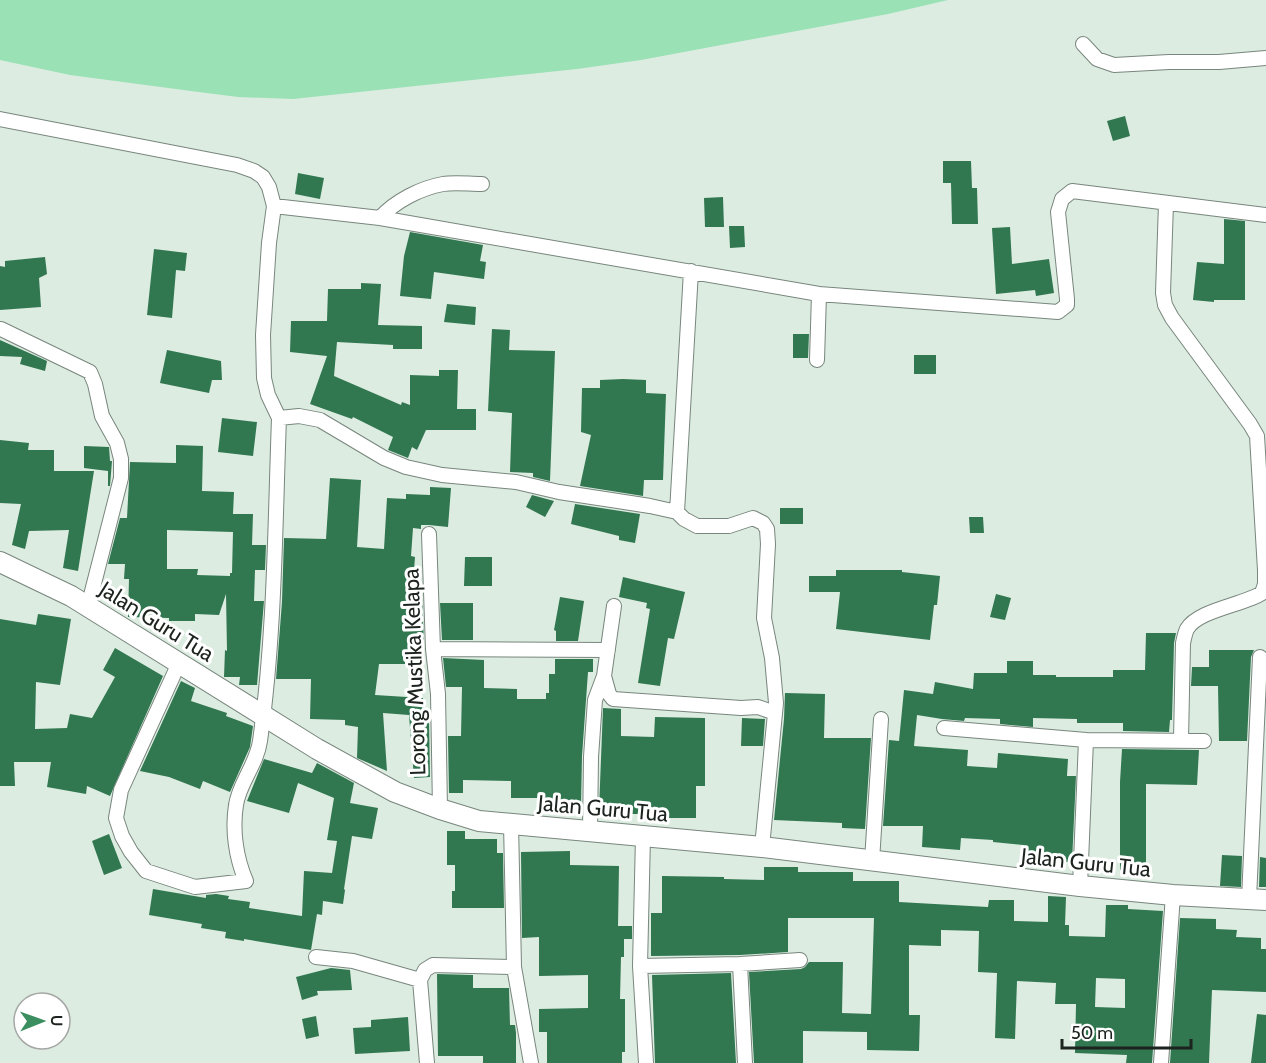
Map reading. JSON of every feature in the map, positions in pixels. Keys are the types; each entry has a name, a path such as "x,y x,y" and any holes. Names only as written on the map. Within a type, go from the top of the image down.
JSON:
{"main road":[{"name":"Jalan Guru Tua","path":"0,561 71,596 317,749 395,792 479,821 762,847 1080,886 1173,895 1257,899"}],"street":[{"path":"1083,44 1097,59 1114,65 1219,62 1266,58"},
{"path":"0,119 214,160 254,171 263,177 269,187 274,206 269,243 264,324 264,378 268,395 279,418 272,609 260,745 236,803 236,847 239,866 246,881 195,887 146,871 131,852 116,818 121,790 179,663"},
{"path":"380,218 386,211 418,192 444,184 482,183"},
{"path":"274,206 380,218 819,294 1058,312 1066,305 1067,299 1058,212 1062,199 1072,191 1266,215"},
{"path":"1166,203 1162,293 1165,305 1257,436 1265,570 1265,584 1262,593 1252,599 1206,615 1187,629 1183,643 1181,740"},
{"path":"677,512 691,271"},
{"path":"817,360 819,294"},
{"path":"1,329 90,372 96,384 102,416 120,451 121,478 88,607"},
{"path":"279,418 299,417 320,420 384,458 442,475 516,482 558,492 677,512 697,526 729,526 753,518 763,523 767,529 768,544 764,618 775,688 775,713 762,847"},
{"name":"Lorong Mustika Kelapa","path":"429,534 433,649 438,694 440,809"},
{"path":"590,831 591,757 595,700 604,676 614,606"},
{"path":"433,649 608,650"},
{"path":"1257,899 1260,657"},
{"path":"604,676 609,694 613,699 741,708 758,707 775,713"},
{"path":"872,861 881,719"},
{"path":"944,728 1086,740 1204,741"},
{"path":"1080,886 1086,740"},
{"path":"511,823 514,967 531,1063"},
{"path":"643,836 640,966 646,1063"},
{"path":"1161,1063 1173,895"},
{"path":"316,957 353,961 420,980"},
{"path":"640,966 800,960"},
{"path":"740,964 745,1063"},
{"path":"426,1063 420,980 425,970 433,965 514,967"}],"shaded area":[{"path":"0,0 948,0 888,14 641,60 577,69 293,99 238,97 70,75 0,60"}],"building":[{"path":"1125,116 1130,136 1113,141 1107,121"},
{"path":"943,161 971,161 972,188 977,188 978,224 952,224 951,183 943,183"},
{"path":"298,173 324,178 320,199 295,194"},
{"path":"723,197 724,227 705,227 704,198"},
{"path":"1224,219 1245,221 1245,300 1214,300 1214,302 1193,300 1197,262 1224,264"},
{"path":"729,226 744,226 745,247 730,248"},
{"path":"1010,227 1012,264 1049,259 1054,293 1036,296 1035,290 996,294 992,228"},
{"path":"410,232 483,245 480,261 486,262 484,279 434,272 431,299 400,296 404,256"},
{"path":"154,249 187,253 185,271 176,270 172,318 147,315"},
{"path":"45,257 47,274 39,278 41,307 0,310 0,266 5,267 5,261"},
{"path":"361,283 381,284 378,325 422,326 422,349 393,349 393,345 337,342 334,376 401,405 402,402 410,405 410,375 439,376 439,370 458,370 457,409 476,409 476,430 426,430 417,450 412,447 408,458 388,450 393,437 353,417 352,419 310,404 327,356 290,352 291,321 327,321 328,289 361,289"},
{"path":"447,304 476,307 475,325 444,322"},
{"path":"492,329 510,330 509,350 555,351 550,481 533,477 533,473 510,472 512,413 488,411"},
{"path":"793,334 809,334 808,358 793,358"},
{"path":"0,340 47,361 45,371 20,364 22,357 0,356"},
{"path":"167,350 221,361 222,380 212,380 209,393 160,383"},
{"path":"914,355 936,355 936,374 914,374"},
{"path":"600,380 646,380 646,393 666,394 663,480 644,480 643,496 580,486 591,435 581,432 582,388 600,388"},
{"path":"222,418 257,422 253,456 218,452"},
{"path":"0,440 29,443 28,450 54,450 54,471 94,471 78,571 63,568 69,530 29,531 25,549 12,545 21,504 0,503"},
{"path":"176,445 203,446 202,491 234,492 233,514 253,514 252,545 266,545 265,570 255,570 254,601 264,601 257,685 239,685 240,677 224,677 225,650 227,651 226,594 219,615 195,614 195,621 128,617 129,579 124,579 125,564 108,564 120,518 127,518 130,462 176,463","holes":["167,530 233,532 230,576 197,575 198,569 167,569"]},
{"path":"84,446 109,447 110,461 112,461 110,486 108,486 108,471 84,468"},
{"path":"330,478 361,480 357,547 384,549 387,498 406,499 406,494 430,495 430,487 451,488 448,527 421,525 421,529 413,528 411,556 415,557 412,597 422,597 424,643 411,643 410,664 379,664 375,695 423,698 421,722 429,722 430,777 414,778 409,715 383,713 387,771 357,758 358,727 345,725 345,720 310,719 311,679 276,679 284,538 326,539"},
{"path":"532,495 554,501 545,517 526,507"},
{"path":"575,504 640,514 635,543 619,540 619,536 571,524"},
{"path":"780,508 803,508 803,524 780,524"},
{"path":"969,517 983,517 984,533 970,533"},
{"path":"465,557 492,557 492,586 464,586"},
{"path":"836,570 902,570 902,572 940,576 930,640 836,629 840,592 809,592 809,576 836,576"},
{"path":"623,577 685,592 674,639 668,638 660,686 638,683 650,609 646,608 647,603 619,597"},
{"path":"996,594 1011,598 1005,620 990,617"},
{"path":"560,597 584,601 578,641 556,641 554,630"},
{"path":"440,603 473,603 473,640 442,640"},
{"path":"38,614 71,619 60,685 36,682 35,729 67,728 70,714 92,718 115,677 103,670 115,648 163,676 110,796 87,786 86,794 47,787 51,762 14,762 15,786 0,786 0,619 36,625"},
{"path":"1146,633 1176,633 1172,720 1170,720 1169,732 1123,731 1123,723 1077,723 1077,719 1033,718 1033,727 1000,724 1000,719 965,718 964,721 917,715 914,746 968,750 967,766 997,768 998,753 1068,759 1067,776 1076,776 1072,862 1022,861 1023,845 993,842 993,840 961,838 960,850 922,847 923,826 883,826 889,740 899,741 904,690 933,694 935,682 973,689 974,673 1007,673 1007,661 1033,661 1033,675 1056,675 1056,677 1113,677 1113,670 1145,670"},
{"path":"1209,650 1254,650 1251,657 1247,741 1219,741 1218,686 1191,686 1192,667 1209,667"},
{"path":"443,658 484,660 484,688 517,689 517,699 546,699 546,693 549,693 549,674 555,674 555,659 593,659 593,672 588,672 581,806 544,806 544,798 511,798 511,781 463,780 463,793 449,793 448,736 461,736 462,687 446,687"},
{"path":"181,681 195,688 191,701 227,713 226,716 253,726 250,747 230,792 203,781 200,789 169,777 140,771"},
{"path":"785,693 825,694 824,738 871,738 865,829 842,828 842,823 774,820"},
{"path":"603,708 621,709 621,736 654,737 655,717 705,718 705,786 696,786 696,818 654,818 654,814 623,814 623,810 599,810"},
{"path":"742,718 765,719 763,746 741,746"},
{"path":"1122,749 1199,750 1197,785 1146,784 1146,870 1120,870"},
{"path":"264,759 312,773 317,763 354,783 350,803 378,808 372,839 352,836 343,904 323,901 322,915 317,914 311,950 225,938 226,932 201,928 202,924 149,915 153,889 206,898 206,895 216,894 229,896 228,899 250,902 249,908 302,916 304,871 332,873 337,841 327,840 334,798 298,783 289,813 247,801"},
{"path":"447,831 465,831 465,839 497,839 497,853 503,853 504,908 452,908 452,891 455,891 455,865 447,865"},
{"path":"109,834 122,868 104,875 92,841"},
{"path":"570,851 570,865 619,866 618,926 632,926 632,939 624,939 624,957 621,957 620,999 625,999 625,1052 622,1052 622,1063 547,1063 547,1032 539,1032 539,1009 588,1008 588,975 539,976 539,937 522,938 521,852"},
{"path":"1222,855 1242,856 1241,887 1220,886"},
{"path":"1260,857 1266,858 1266,887 1259,887"},
{"path":"764,867 798,867 798,872 853,872 853,881 899,881 899,902 988,907 989,900 1014,900 1014,921 1048,922 1048,896 1066,897 1065,925 1069,925 1069,936 1105,937 1106,905 1128,905 1128,909 1163,911 1152,1063 1126,1063 1127,1055 1075,1053 1076,1004 1055,1004 1056,983 1017,981 1015,1039 995,1038 997,973 978,972 979,931 941,930 941,946 909,945 909,1015 920,1015 919,1051 867,1050 867,1032 803,1031 803,1063 754,1063 749,972 801,969 809,962 843,962 842,1013 871,1014 874,918 788,918 788,952 651,956 651,913 662,913 662,876 764,880","holes":["1096,978 1125,979 1125,1008 1095,1007"]},
{"path":"1180,918 1216,919 1216,929 1237,930 1236,937 1261,938 1261,949 1266,949 1266,992 1212,990 1209,1063 1170,1063"},
{"path":"331,968 350,970 352,990 317,991 318,995 302,1000 296,977"},
{"path":"731,973 736,1063 655,1063 652,975"},
{"path":"437,974 473,975 473,988 509,988 510,1025 515,1025 516,1033 516,1063 483,1063 483,1056 438,1056"},
{"path":"1257,1014 1266,1015 1266,1063 1251,1063"},
{"path":"316,1016 319,1036 306,1039 302,1019"},
{"path":"408,1017 410,1051 355,1054 353,1028 371,1027 371,1020"}]}
